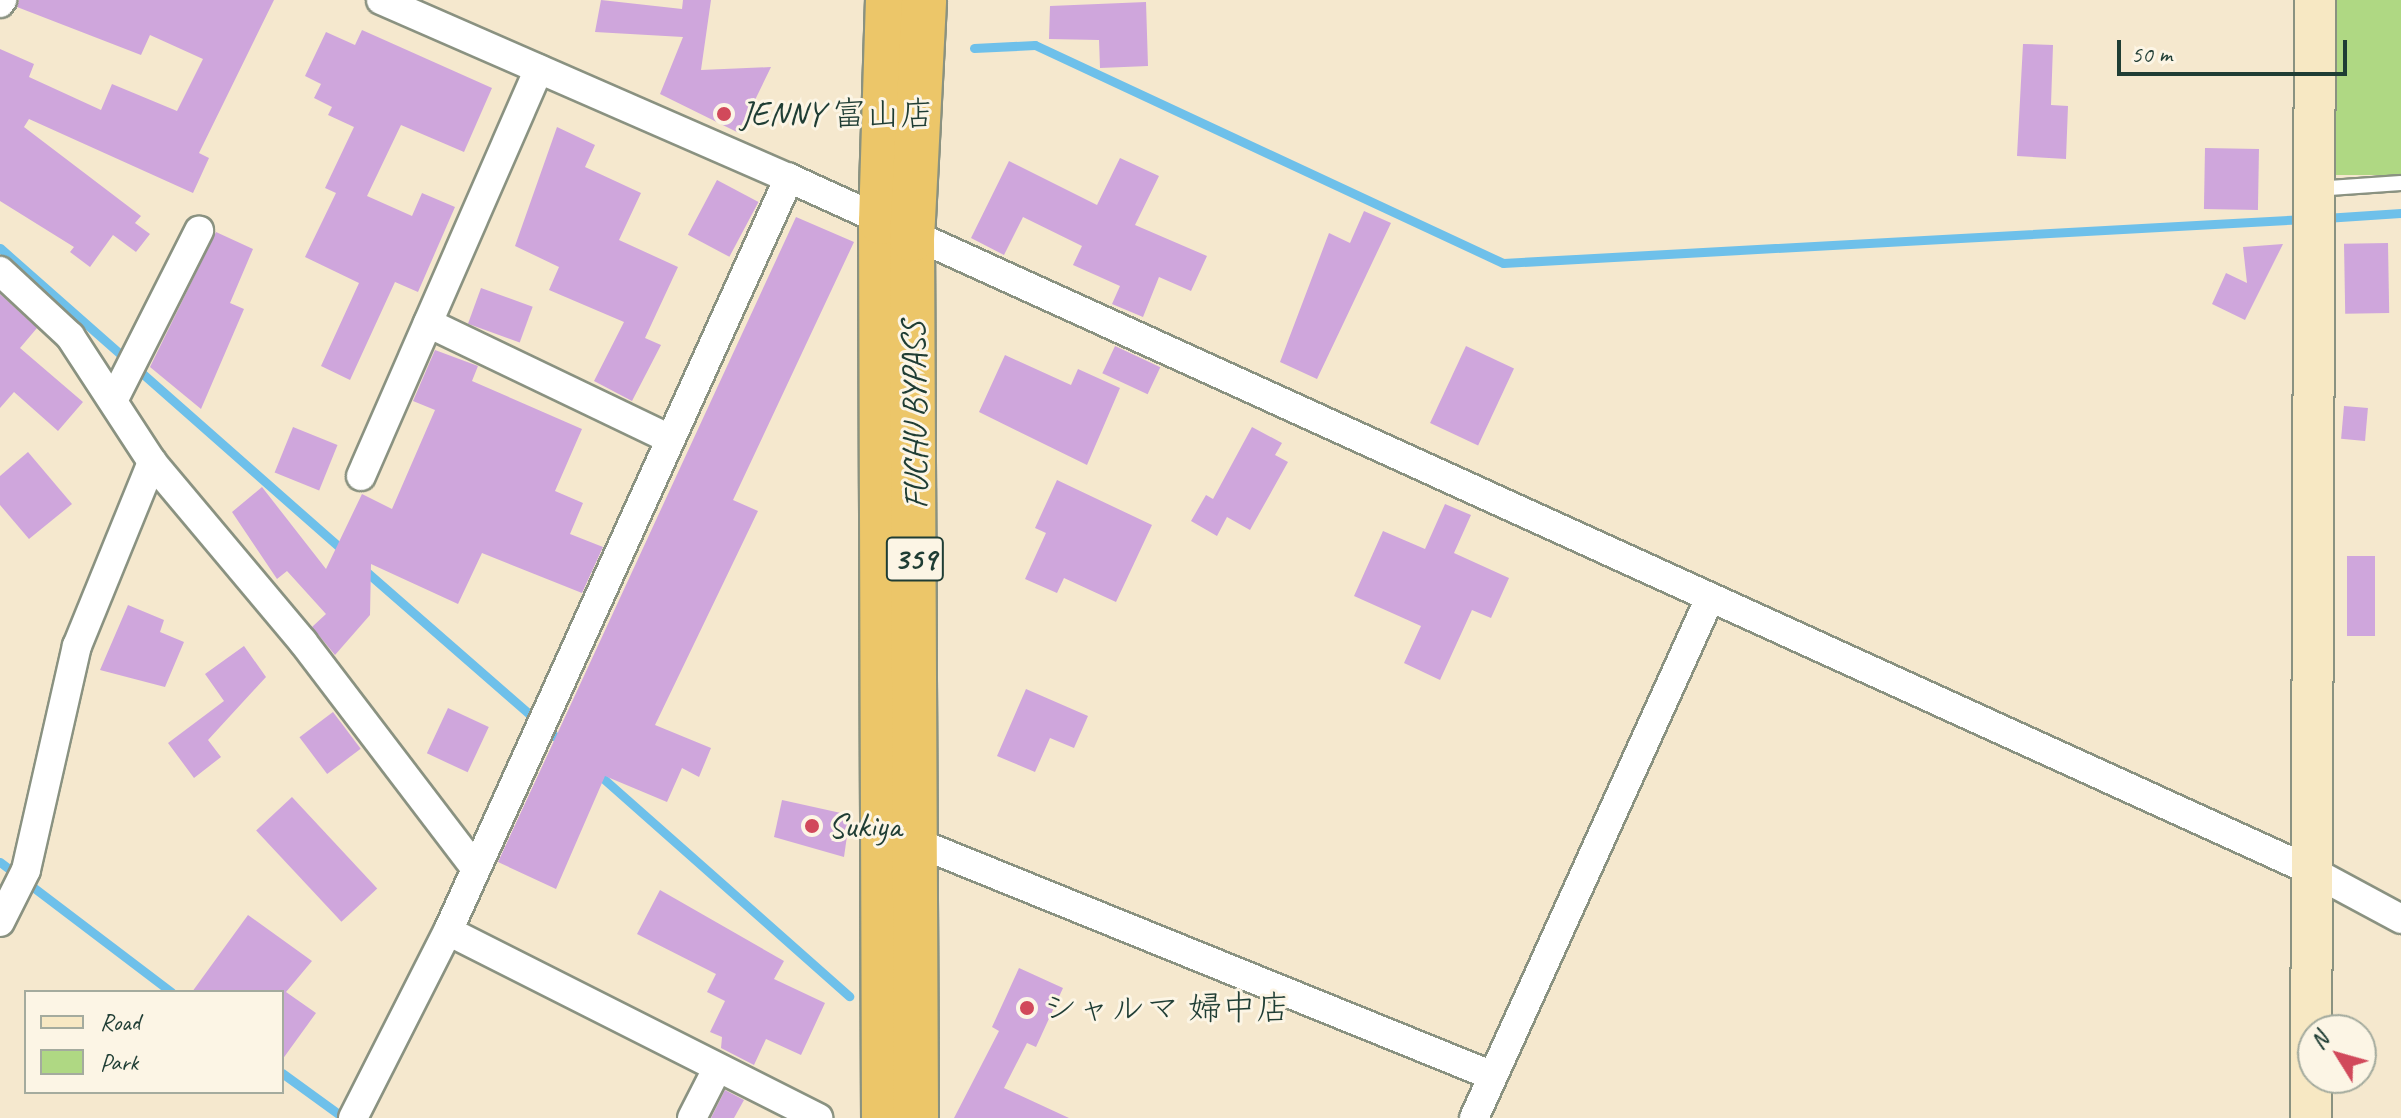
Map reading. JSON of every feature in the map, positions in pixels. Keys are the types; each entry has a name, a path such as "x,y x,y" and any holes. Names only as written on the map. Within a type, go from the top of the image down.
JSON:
{"highway":[{"name":"FUCHU BYPASS","path":"888,0 918,843 916,1118"},
{"name":"FUCHU BYPASS","path":"884,1118 896,230 924,0"}],"street":[{"path":"381,0 789,178 896,230 1709,600 2312,871 2401,919"},
{"path":"2311,1118 2315,0"},
{"path":"361,476 539,69"},
{"path":"353,1118 448,931 789,178"},
{"path":"113,401 199,231"},
{"path":"0,271 70,336 152,462 303,642 475,868"},
{"path":"428,323 670,439"},
{"path":"0,922 26,870 77,646 152,462"},
{"path":"1474,1118 1709,600"},
{"path":"918,843 1493,1076"},
{"path":"448,931 818,1118"},
{"path":"692,1118 717,1069"}],"lane":[{"path":"2315,189 2401,183"}],"green space":[{"path":"2332,0 2401,0 2401,175 2332,175"}],"building":[{"path":"19,0 274,0 199,153 209,158 193,193 29,119 24,127 141,216 135,223 150,234 136,252 113,235 90,267 70,252 74,247 0,201 0,49 34,64 29,77 101,110 112,84 177,111 203,59 150,35 141,55 17,7"},
{"path":"601,0 682,9 683,0 711,0 701,70 771,67 739,133 660,94 683,37 595,32"},
{"path":"1146,2 1148,66 1100,68 1099,40 1049,39 1050,6"},
{"path":"362,30 492,88 464,152 401,125 367,196 412,216 422,193 455,207 418,292 395,282 350,380 321,366 359,283 305,257 336,193 325,188 354,127 328,115 332,107 314,98 321,84 305,76 326,32 355,45"},
{"path":"2023,44 2053,45 2051,105 2068,106 2066,159 2017,156"},
{"path":"557,127 595,145 585,167 641,193 619,240 678,267 645,338 661,345 632,401 594,381 624,322 549,290 559,267 515,246"},
{"path":"2205,148 2259,149 2258,210 2204,209"},
{"path":"1120,158 1159,176 1135,225 1207,256 1191,291 1159,277 1143,317 1112,304 1120,286 1073,265 1082,246 1023,217 1004,255 971,238 1009,161 1097,205"},
{"path":"717,180 758,202 729,257 688,235"},
{"path":"1364,211 1391,223 1317,379 1280,362 1329,233 1350,243"},
{"path":"796,217 854,242 733,500 758,511 655,725 711,748 699,777 682,768 667,802 605,776 556,889 498,862"},
{"path":"216,232 253,249 230,303 244,309 201,409 150,367"},
{"path":"2388,243 2389,313 2345,314 2344,244"},
{"path":"2283,244 2245,320 2212,304 2226,273 2247,283 2243,247"},
{"path":"481,288 533,307 520,343 468,324"},
{"path":"0,294 37,328 20,348 83,402 58,431 14,392 0,408"},
{"path":"1115,346 1160,367 1148,394 1102,373"},
{"path":"1466,346 1514,368 1478,445 1430,423"},
{"path":"435,350 478,366 472,381 582,429 555,491 583,503 570,534 603,547 582,593 482,553 458,604 371,564 370,615 335,655 312,627 326,614 287,571 277,579 232,512 262,487 326,569 362,494 392,509 435,410 413,401"},
{"path":"1005,355 1071,385 1078,369 1120,388 1087,465 979,412"},
{"path":"2344,406 2368,408 2365,441 2341,439"},
{"path":"293,427 338,445 319,490 275,472"},
{"path":"1252,427 1282,443 1275,455 1288,462 1250,530 1227,517 1217,536 1191,521 1206,495 1213,499"},
{"path":"28,452 72,504 29,539 0,505 0,476"},
{"path":"1057,480 1152,525 1116,602 1064,578 1057,593 1025,579 1046,533 1035,528"},
{"path":"1445,504 1471,515 1454,553 1509,578 1491,618 1472,610 1440,680 1404,663 1421,626 1354,596 1383,531 1425,549"},
{"path":"2347,556 2375,556 2375,636 2347,636"},
{"path":"128,605 164,620 160,632 184,642 165,687 100,670"},
{"path":"244,646 266,677 208,740 221,757 194,778 168,743 224,701 205,674"},
{"path":"1026,689 1088,716 1074,748 1050,738 1035,772 997,756"},
{"path":"448,708 489,727 468,772 427,753"},
{"path":"333,712 361,749 327,774 299,737"},
{"path":"292,797 377,888 341,922 256,830"},
{"name":"Sukiya","path":"782,800 850,815 844,857 774,837"},
{"path":"660,890 784,961 774,979 825,1003 801,1055 766,1039 754,1065 721,1048 722,1037 710,1032 725,1001 707,992 716,974 637,934"},
{"path":"248,915 312,961 286,992 316,1013 284,1057 284,990 193,990"},
{"path":"1019,968 1063,988 1036,1047 1027,1043 1004,1088 1069,1118 954,1118 999,1031 992,1027"},
{"path":"725,1090 744,1100 734,1118 711,1118"}],"waterway":[{"path":"974,48 1035,45 1503,263 2306,219"},
{"path":"2325,218 2401,213"},
{"path":"0,248 345,552"},
{"path":"362,568 565,745"},
{"path":"597,773 849,996"},
{"path":"0,862 168,990"},
{"path":"284,1074 344,1118"}],"place":[{"name":"JENNY 富山店","path":"724,114"},
{"name":"Sukiya","path":"812,826"},
{"name":"シャルマ 婦中店","path":"1027,1008"}]}
